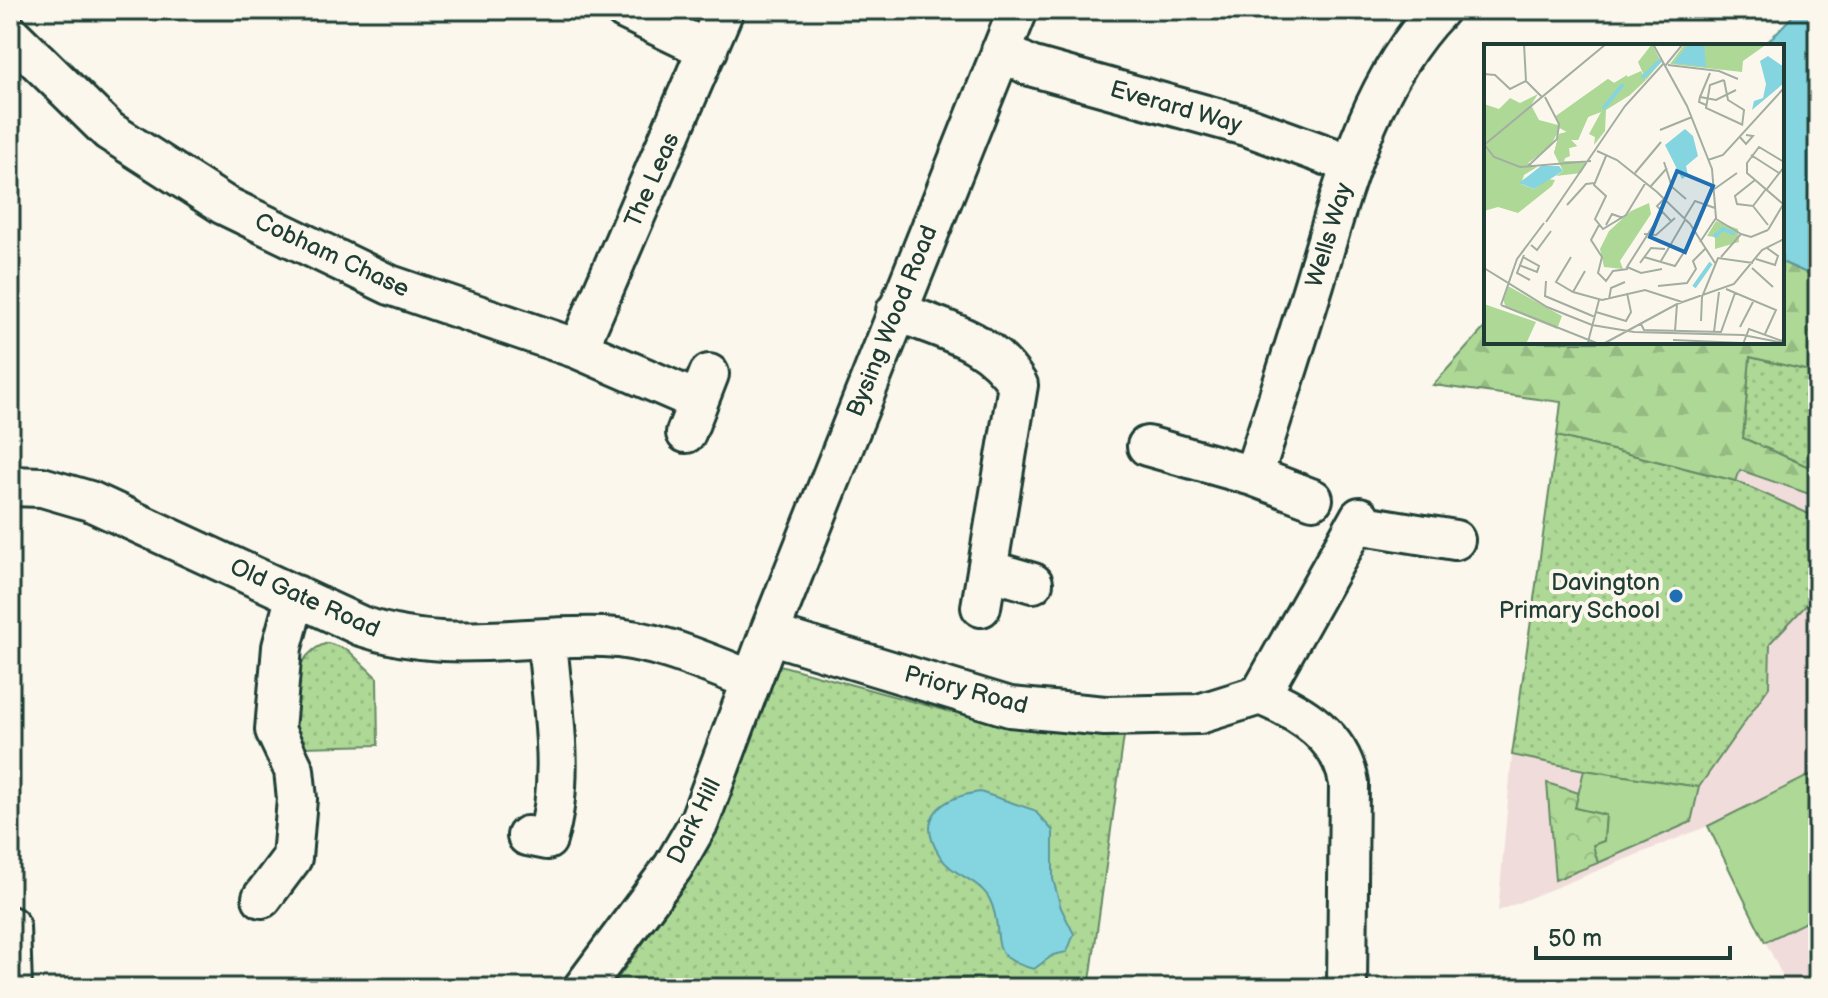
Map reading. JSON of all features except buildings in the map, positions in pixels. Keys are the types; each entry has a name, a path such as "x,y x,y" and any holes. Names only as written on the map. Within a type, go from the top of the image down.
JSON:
{"street":[{"path":"625,10 708,50"},
{"name":"The Leas","path":"578,349 724,10"},
{"name":"Bysing Wood Road","path":"769,634 1018,10"},
{"name":"Wells Way","path":"1253,476 1351,164 1383,94 1417,33 1439,10"},
{"name":"Cobham Chase","path":"10,34 109,131 224,205 390,285 578,349 698,402"},
{"name":"Everard Way","path":"1001,51 1030,66 1249,127 1351,164"},
{"path":"896,311 977,343 1003,361 1018,385 981,607"},
{"path":"1147,446 1253,476 1313,499"},
{"name":"Old Gate Road","path":"10,486 42,487 90,501 361,626 416,641 445,644 605,637 653,645 751,680"},
{"path":"1347,988 1349,783 1345,763 1314,722 1291,707 1260,695 1359,521 1455,540"},
{"path":"988,570 1033,583"},
{"path":"262,898 292,858 297,799 294,770 275,730 282,647 296,595"},
{"name":"Dark Hill","path":"583,988 673,867 699,822 769,634"},
{"name":"Priory Road","path":"769,634 1010,707 1105,716 1199,714 1260,695"},
{"path":"527,836 547,840 555,816 556,750 547,640"},
{"path":"10,926 13,988"}],"shaded area":[{"name":"Davington Primary School","path":"1730,344 1750,357 1818,373 1818,970 1787,985 1708,826 1498,911 1512,755 1561,402 1503,360"}],"green space":[{"path":"1784,263 1818,278 1818,373 1750,357 1743,438 1818,471 1818,497 1740,470 1736,481 1557,436 1561,402 1433,385 1484,328 1484,344 1784,344"},
{"path":"1750,357 1818,373 1818,471 1743,438"},
{"path":"1557,436 1736,481 1818,518 1815,596 1770,643 1769,687 1699,787 1584,770 1512,755"},
{"path":"328,643 348,650 377,678 378,745 304,747 304,739 294,734 290,708 294,680 307,657 316,648"},
{"path":"776,664 951,712 1125,729 1089,988 611,988 696,869"},
{"path":"1584,770 1699,787 1691,822 1598,863 1593,845 1604,841 1606,815 1575,808"},
{"path":"1818,771 1818,916 1765,942 1708,826"},
{"path":"1547,783 1579,793 1576,808 1606,815 1604,841 1594,845 1598,863 1555,880"}],"water":[{"path":"1798,10 1818,10 1818,278 1784,263 1784,44 1766,44"},
{"path":"980,792 1034,810 1053,831 1053,879 1061,908 1074,934 1067,952 1053,955 1034,969 1018,964 1002,951 990,900 980,887 945,863 933,842 931,819 936,811 954,798"}],"place":[{"name":"Davington Primary School","path":"1676,596"}]}
